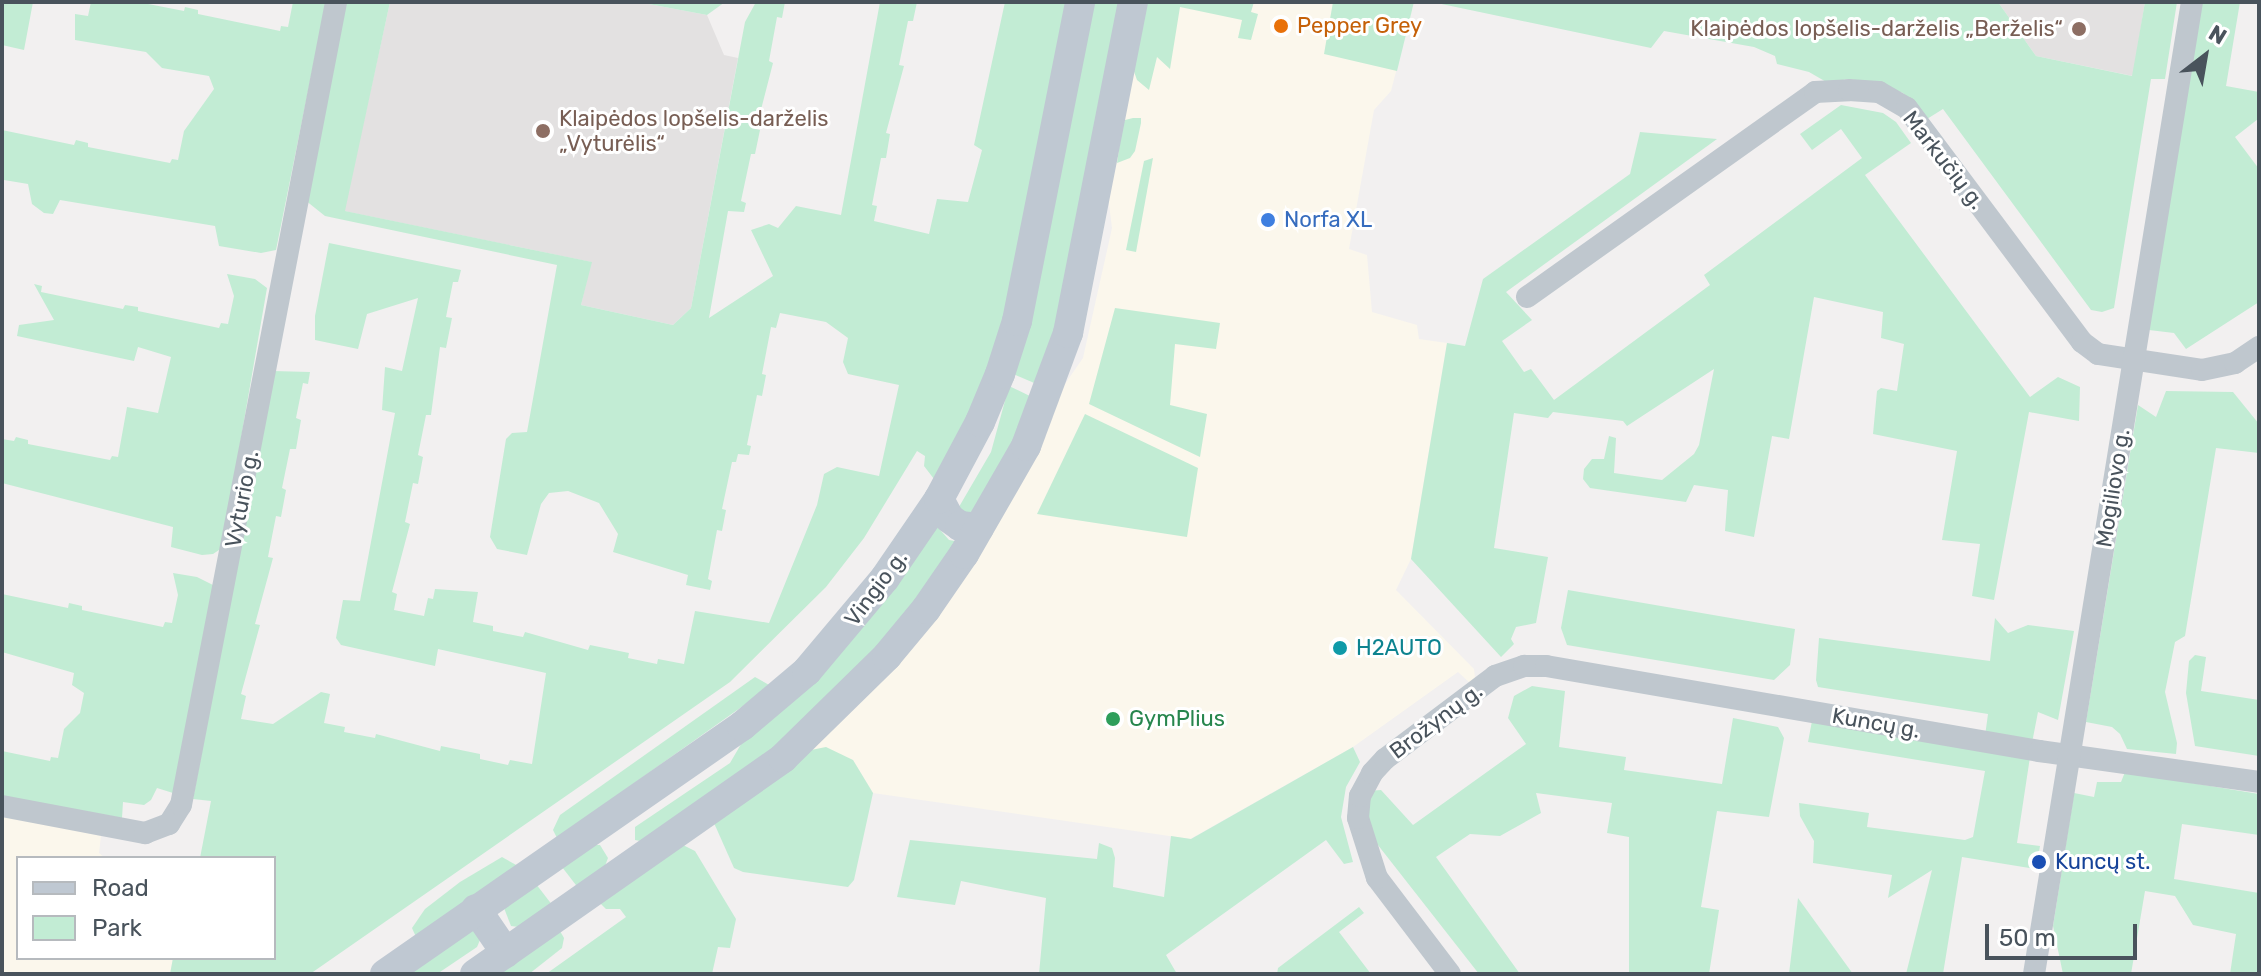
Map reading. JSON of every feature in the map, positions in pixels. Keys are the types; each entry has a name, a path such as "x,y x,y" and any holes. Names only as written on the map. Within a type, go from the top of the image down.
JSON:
{"main road":[{"name":"Vingio g.","path":"385,974 742,726 807,671 856,616 939,499 980,422 1017,321 1080,2"},
{"path":"475,974 783,758 844,702 926,609 979,528 1026,446 1068,333 1133,2"},
{"path":"939,499 949,518 960,526 979,528"},
{"path":"601,824 631,867"},
{"path":"476,909 506,953"}],"street":[{"name":"Vyturio g.","path":"2,806 145,833 169,824 181,805 336,2"},
{"name":"Mogiliovo g.","path":"2034,974 2192,2"},
{"name":"Markučių g.","path":"1527,297 1815,92 1879,92 1907,108 2082,342 2098,354 2202,370 2235,363 2259,347"},
{"name":"Kuncų g.","path":"1495,676 1524,666 1546,666 2069,756 2259,782"},
{"name":"Brožynų g.","path":"1450,974 1377,878 1358,818 1360,796 1372,773 1385,759 1495,676"}],"shaded area":[{"name":"Klaipėdos lopšelis-darželis „Vyturėlis“","path":"390,2 638,2 707,15 724,55 738,58 691,308 673,325 581,305 591,262 344,211"},
{"path":"1145,2 1414,2 1391,91 1374,110 1349,249 1367,255 1372,312 1417,325 1419,339 1447,343 1411,559 1396,590 1474,669 1475,677 1470,683 1458,672 1353,747 1190,839 873,793 853,760 811,750 1083,358 1112,228 1107,189"},
{"name":"Klaipėdos lopšelis-darželis „Berželis“","path":"1998,2 2145,2 2133,76 2036,56"},
{"path":"2,814 101,836 99,853 103,856 16,856 16,960 173,960 170,974 2,974"}],"green space":[{"path":"2,2 33,2 24,50 2,45"},
{"path":"91,2 138,2 184,11 185,7 198,10 198,14 280,31 281,26 288,27 293,2 326,2 276,250 261,253 219,246 215,226 60,200 53,214 44,213 32,204 28,184 4,180 2,190 2,130 74,145 76,140 88,143 88,147 170,163 172,159 178,160 184,131 214,89 209,76 162,68 146,52 75,40 75,14 88,16"},
{"path":"343,2 390,2 345,211 592,262 581,305 673,325 691,308 745,22 756,2 785,2 782,18 777,17 769,61 773,63 756,129 760,130 755,154 751,154 741,201 746,203 744,212 728,211 709,318 773,276 751,230 769,224 778,228 796,206 841,215 880,2 917,2 913,21 908,21 899,65 904,66 886,133 890,134 886,158 881,158 872,205 877,206 874,221 929,234 937,199 968,202 982,150 974,145 1005,2 1066,2 1000,340 980,392 934,479 924,466 925,456 917,451 864,538 826,587 730,682 310,974 170,974 173,960 276,960 276,856 200,856 211,801 193,799 273,371 310,372 308,384 303,383 296,418 301,420 296,449 290,449 282,488 286,490 281,517 276,516 268,557 273,558 255,624 260,625 241,694 246,696 241,719 273,724 321,692 330,694 324,723 345,727 344,732 375,738 376,734 440,751 441,746 480,754 480,759 508,765 510,760 532,764 546,673 438,649 435,666 341,645 336,638 343,600 360,601 395,413 382,410 385,367 402,371 418,298 367,314 358,349 315,340 315,316 329,243 461,270 458,282 453,282 446,317 452,318 446,348 440,347 431,415 426,415 418,455 423,457 418,484 413,483 405,522 410,524 392,592 397,594 394,610 424,616 428,598 433,599 435,589 478,592 473,622 493,626 493,631 523,637 525,632 588,650 590,645 629,653 628,658 657,664 658,659 684,664 695,611 769,623 817,505 824,474 837,467 879,476 899,385 848,374 843,362 848,338 826,322 780,313 776,328 771,327 762,374 766,375 762,396 757,395 747,445 751,446 749,455 738,454 736,462 732,462 722,509 726,510 722,531 717,530 708,579 712,581 710,590 686,585 688,575 613,552 618,534 599,503 568,491 549,493 541,504 527,555 497,549 490,537 506,439 512,433 527,432 557,265 325,216 305,200"},
{"path":"638,2 725,2 707,15"},
{"path":"1092,2 1121,2 1062,314 1039,385 1013,374"},
{"path":"1145,2 1254,2 1251,12 1258,14 1251,40 1238,38 1242,20 1180,7 1170,69 1157,57 1149,90 1137,80 1132,66"},
{"path":"1333,2 1414,2 1397,71 1324,54"},
{"path":"1432,2 1998,2 2036,56 2132,76 2145,2 2177,2 2165,79 2151,79 2114,308 2102,312 2091,310 1943,109 1927,119 1903,93 1877,83 1848,79 1828,83 1809,72 1777,64 1775,56 1754,47 1664,31 1651,48"},
{"path":"2201,2 2240,2 2226,86 2259,92 2258,119 2235,137 2259,169 2259,302 2186,349 2174,333 2149,330"},
{"path":"1841,105 1883,113 1896,122 1911,143 1865,175 2030,397 2058,377 2080,387 2079,421 2029,412 1994,600 1972,596 1980,544 1942,540 1957,451 1873,434 1877,391 1881,388 1897,391 1904,344 1881,338 1883,312 1814,297 1789,439 1772,436 1754,537 1725,531 1728,490 1694,485 1686,502 1590,488 1583,479 1584,469 1592,459 1604,459 1609,436 1616,438 1614,473 1662,480 1694,454 1699,445 1714,369 1627,426 1623,421 1553,412 1548,418 1514,413 1494,548 1548,557 1536,623 1516,627 1511,639 1514,644 1501,657 1411,559 1447,343 1465,346 1483,279 1630,174 1640,132 1717,139 1506,292 1532,320 1502,341 1524,372 1531,369 1554,400 1710,285 1704,275 1862,158 1841,129 1812,150 1800,134"},
{"path":"1141,118 1135,151 1130,158 1117,163 1122,127 1125,120"},
{"path":"1153,158 1136,252 1126,250 1144,161"},
{"path":"227,274 255,279 267,288 222,548 213,554 202,555 171,547 173,527 2,483 2,439 14,441 16,437 28,440 28,444 110,460 112,456 118,457 127,407 158,413 171,357 138,347 134,361 17,336 19,325 54,320 34,284 42,286 41,292 123,309 125,305 138,307 138,311 219,328 221,323 228,324 234,296"},
{"path":"1115,308 1220,323 1216,349 1175,344 1170,405 1207,414 1200,457 1089,404"},
{"path":"1009,386 1034,398 973,518 956,512 991,452"},
{"path":"2166,391 2233,392 2259,424 2259,453 2216,448 2185,636 2175,642 2165,692 2177,743 2176,754 2127,749 2120,734 2112,727 2086,722 2138,405 2156,417"},
{"path":"1085,414 1198,468 1187,537 1037,514"},
{"path":"935,524 949,540 960,542 903,623 804,727 640,841 635,840 635,827 730,763 744,739"},
{"path":"173,573 197,577 215,586 173,793 157,788 151,800 144,805 123,802 122,818 2,796 2,751 50,761 51,757 58,758 64,729 80,713 84,693 72,685 74,673 2,652 2,594 68,608 69,603 82,606 82,610 163,627 165,622 172,623 178,595"},
{"path":"1568,590 1795,629 1790,665 1774,680 1567,645 1561,628"},
{"path":"1995,618 2008,633 2028,625 2074,631 2058,720 2038,712 2032,743 1985,736 1988,714 1818,687 1819,638 1990,661"},
{"path":"2195,655 2206,657 2201,691 2259,700 2259,756 2195,746 2186,693 2189,661"},
{"path":"755,677 771,686 557,838 553,830 560,815"},
{"path":"1532,686 1565,691 1559,747 1626,757 1624,770 1722,784 1733,718 1778,727 1784,738 1769,817 1717,811 1701,907 1719,910 1709,974 1629,974 1629,837 1607,833 1612,803 1536,793 1541,813 1500,836 1470,834 1436,857 1520,974 1479,974 1374,840 1367,819 1368,791 1381,790 1413,825 1526,744 1508,718 1514,696"},
{"path":"1812,721 2030,757 2017,843 2040,846 2036,869 1962,857 1943,974 1906,974 1932,870 1888,898 1892,875 1813,863 1814,841 1800,816 1799,803 1869,813 1867,827 1965,840 1973,837 1985,771 1808,742"},
{"path":"826,747 853,760 873,793 854,880 848,887 743,872 734,868 714,823 811,750"},
{"path":"1353,747 1360,762 1346,787 1341,817 1353,862 1344,864 1326,840 1166,955 1177,974 1039,974 1046,898 961,881 955,905 897,897 910,840 1097,859 1099,843 1112,848 1115,858 1113,887 1164,897 1171,836 1191,839"},
{"path":"2125,772 2259,794 2259,835 2182,824 2174,879 2259,893 2259,974 2230,974 2236,934 2193,925 2175,896 2145,891 2131,974 2063,974 2053,926 2074,793 2094,797 2097,782 2121,782"},
{"path":"589,845 600,845 608,858 605,866 579,889 562,867"},
{"path":"683,845 695,851 736,919 730,948 718,947 712,974 546,974 626,917 620,909 606,909 600,903"},
{"path":"502,857 518,866 416,937 412,928 425,909 460,882"},
{"path":"536,884 553,906 519,927 511,926 504,908"},
{"path":"1798,898 1853,974 1789,974"},
{"path":"1359,907 1364,913 1339,932 1371,974 1277,974 1278,968"},
{"path":"473,930 480,940 477,947 437,974 404,974"},
{"path":"560,931 564,938 562,948 529,974 498,974"}],"place":[{"name":"Pepper Grey","path":"1281,26"},
{"name":"Klaipėdos lopšelis-darželis „Berželis“","path":"2079,29"},
{"name":"Klaipėdos lopšelis-darželis „Vyturėlis“","path":"543,131"},
{"name":"Norfa XL","path":"1268,220"},
{"name":"H2AUTO","path":"1340,648"},
{"name":"GymPlius","path":"1113,719"},
{"name":"Kuncų st.","path":"2039,862"}]}
